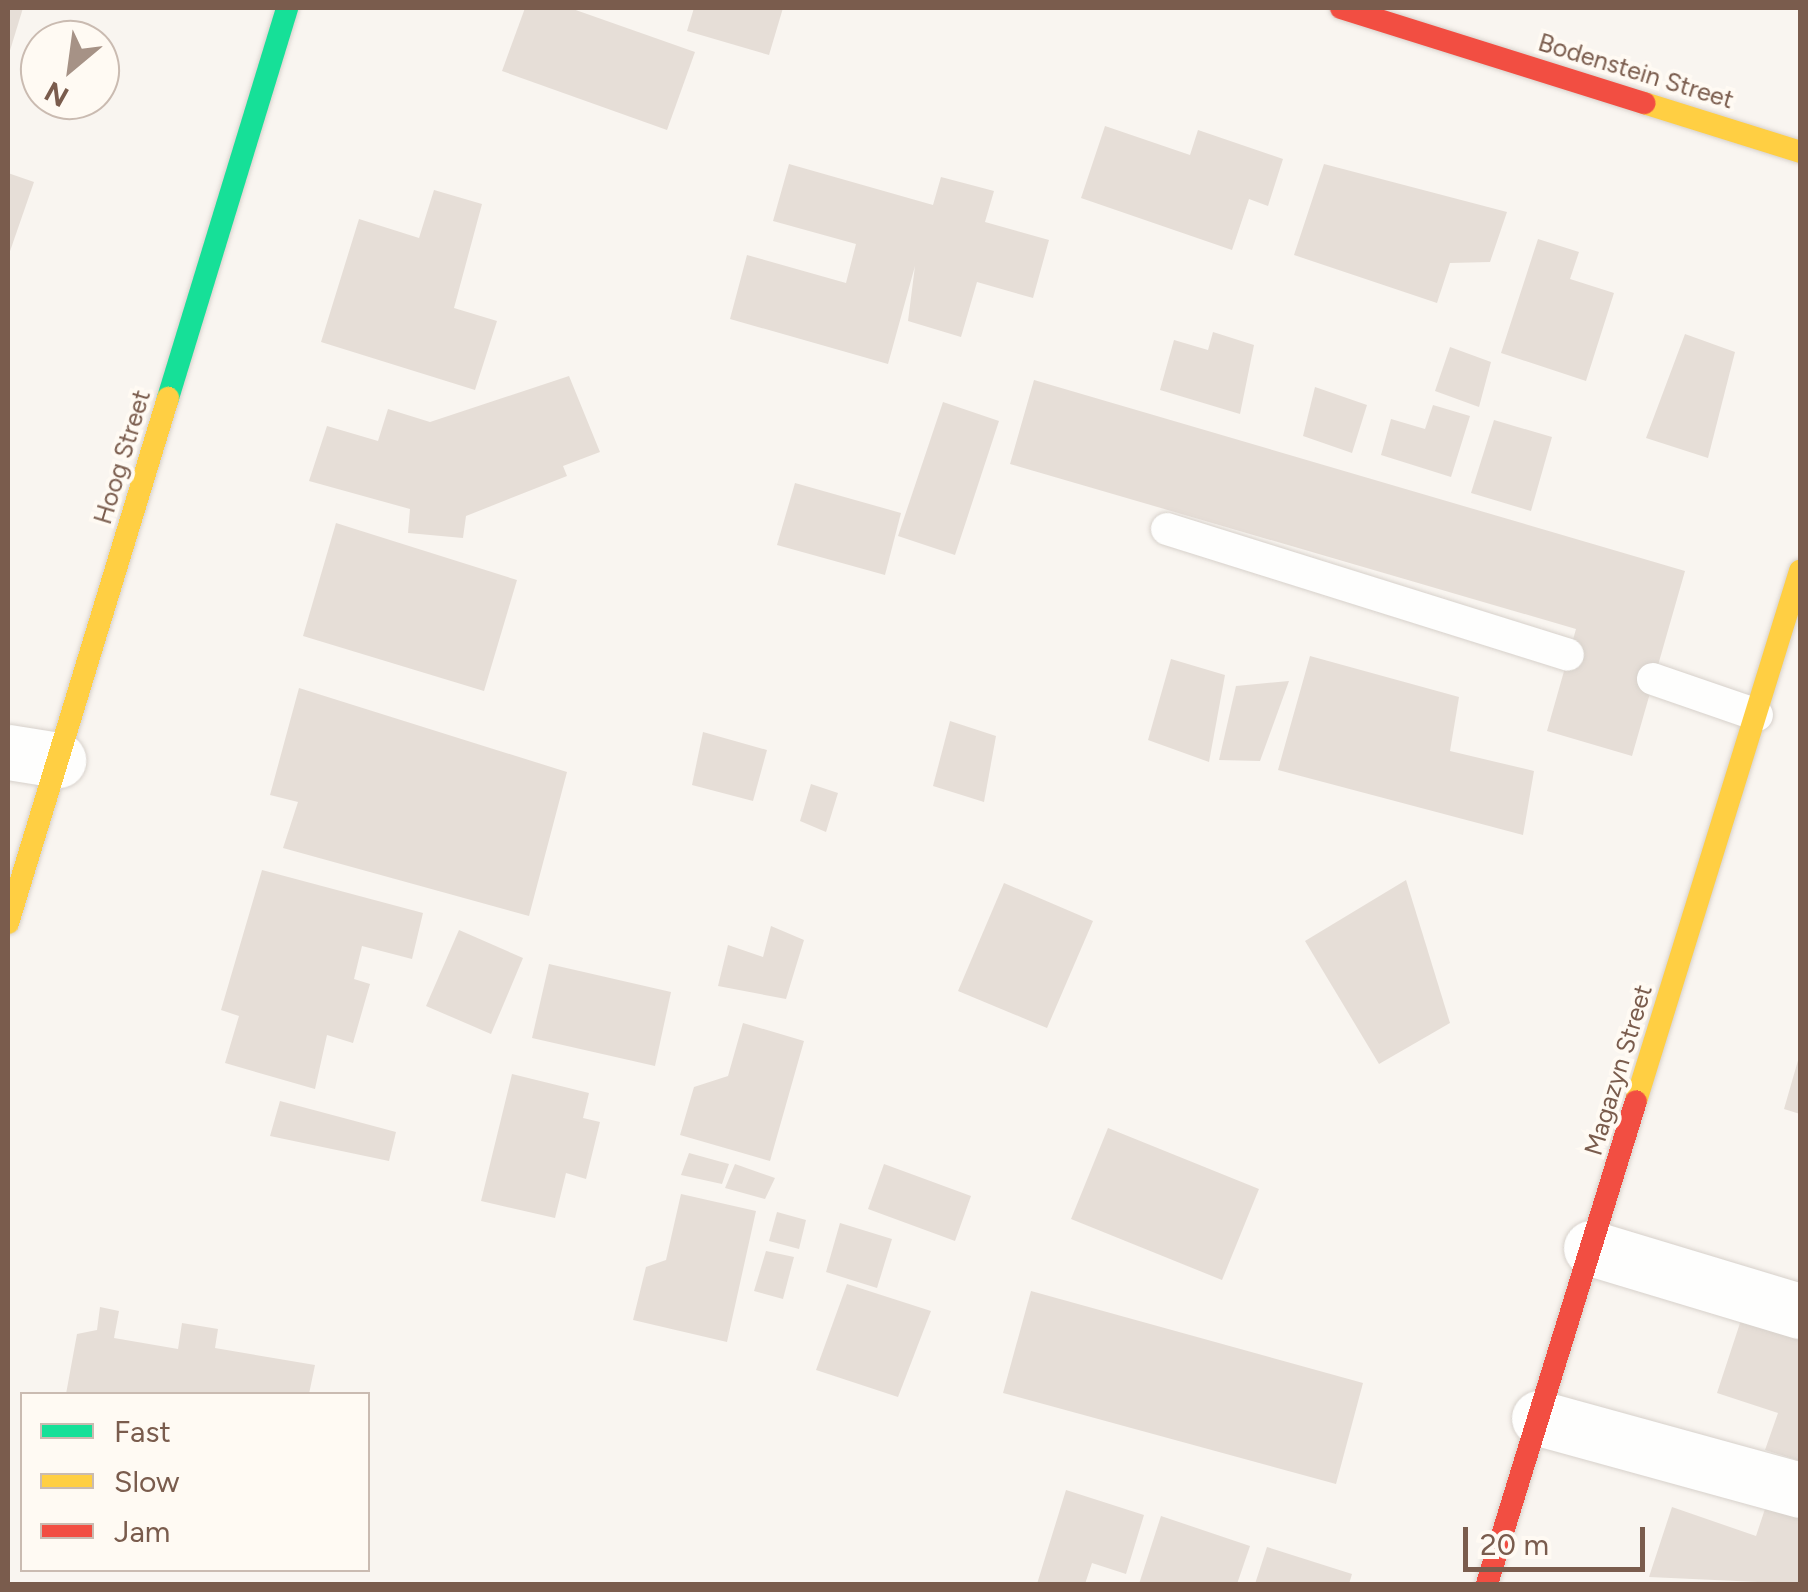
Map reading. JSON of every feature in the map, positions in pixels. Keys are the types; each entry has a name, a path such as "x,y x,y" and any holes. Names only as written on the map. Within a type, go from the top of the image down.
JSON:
{"street":[{"name":"Hoog Street","path":"8,923 33,756 287,8"},
{"name":"Bodenstein Street","path":"1341,8 1800,152"},
{"name":"Magazyn Street","path":"1487,1584 1800,571"},
{"path":"1591,1248 1800,1310"},
{"path":"1540,1418 1800,1490"}],"lane":[{"path":"1167,529 1568,655"},
{"path":"1653,679 1757,715"}],"building":[{"path":"8,8 23,8 8,57"},
{"path":"525,8 570,8 695,52 667,130 502,71"},
{"path":"694,8 783,8 769,55 687,31"},
{"path":"1105,126 1190,155 1198,130 1283,159 1268,206 1249,199 1232,250 1081,198"},
{"path":"789,164 933,205 941,177 994,191 985,222 1049,240 1033,298 977,282 961,337 908,321 915,266 888,364 730,319 747,255 846,283 856,244 773,221"},
{"path":"1324,164 1507,212 1490,262 1450,263 1437,303 1294,255"},
{"path":"8,173 34,182 8,257"},
{"path":"434,190 482,204 454,308 497,321 475,390 321,342 359,219 419,238"},
{"path":"1538,239 1579,252 1570,279 1614,293 1586,381 1501,353"},
{"path":"1213,332 1254,345 1240,414 1160,390 1174,340 1208,350"},
{"path":"1685,334 1735,352 1708,458 1646,438"},
{"path":"1450,347 1491,362 1479,407 1435,391"},
{"path":"569,376 600,452 563,466 567,476 466,516 463,538 408,533 410,509 309,481 327,426 378,441 388,409 430,422"},
{"path":"1034,380 1685,571 1632,756 1547,731 1576,629 1010,464"},
{"path":"1315,387 1367,405 1352,453 1303,436"},
{"path":"943,402 999,421 955,555 898,536"},
{"path":"1433,405 1470,416 1451,477 1381,455 1391,419 1425,429"},
{"path":"1494,420 1552,437 1531,511 1471,493"},
{"path":"795,483 901,513 885,575 777,545"},
{"path":"336,523 517,580 484,691 303,636"},
{"path":"1310,656 1459,697 1450,751 1534,771 1523,835 1278,770"},
{"path":"1171,659 1225,675 1209,762 1148,740"},
{"path":"1289,681 1260,761 1219,760 1236,686"},
{"path":"299,688 567,772 529,916 283,848 298,802 270,795"},
{"path":"950,721 996,736 984,802 933,786"},
{"path":"703,732 767,750 753,801 692,785"},
{"path":"811,784 838,793 826,832 800,821"},
{"path":"262,870 423,913 412,959 362,946 354,979 370,984 353,1043 327,1035 315,1089 225,1063 239,1016 221,1010"},
{"path":"1406,880 1450,1023 1379,1064 1305,941"},
{"path":"1004,883 1093,921 1047,1028 958,991"},
{"path":"771,926 804,940 786,999 718,986 728,945 763,957"},
{"path":"459,930 523,958 491,1034 426,1006"},
{"path":"549,964 671,992 655,1066 532,1038"},
{"path":"743,1023 804,1041 770,1161 680,1135 694,1087 728,1076"},
{"path":"1800,1057 1800,1114 1784,1109"},
{"path":"512,1074 589,1093 583,1118 600,1122 586,1179 566,1173 555,1218 481,1201"},
{"path":"280,1101 396,1132 389,1161 270,1136"},
{"path":"1108,1128 1259,1189 1222,1280 1071,1219"},
{"path":"689,1153 729,1164 722,1184 681,1175"},
{"path":"735,1164 775,1178 765,1199 725,1188"},
{"path":"884,1164 971,1196 955,1241 868,1209"},
{"path":"681,1194 756,1211 727,1342 633,1320 646,1267 666,1260"},
{"path":"777,1212 806,1220 799,1249 769,1241"},
{"path":"840,1223 892,1239 877,1288 826,1272"},
{"path":"766,1251 794,1257 783,1299 754,1291"},
{"path":"847,1284 931,1311 898,1397 816,1370"},
{"path":"1031,1291 1363,1383 1336,1484 1003,1393"},
{"path":"100,1307 119,1311 114,1338 178,1349 182,1323 218,1329 215,1348 315,1365 309,1392 66,1392 77,1334 97,1330"},
{"path":"1742,1317 1800,1336 1800,1461 1765,1450 1778,1413 1717,1393"},
{"path":"1066,1490 1144,1515 1126,1574 1092,1563 1085,1584 1037,1584"},
{"path":"1768,1500 1800,1511 1800,1584 1649,1577 1672,1507 1756,1536"},
{"path":"1161,1516 1250,1546 1237,1584 1139,1584"},
{"path":"1267,1547 1352,1574 1349,1584 1255,1584"}],"traffic: fast":[{"path":"168,398 287,8"}],"traffic: slow":[{"path":"1644,103 1800,152"},
{"path":"8,923 168,398"},
{"path":"1636,1101 1800,571"}],"traffic: jam":[{"path":"1341,8 1644,103"},
{"path":"1487,1584 1636,1101"}]}
